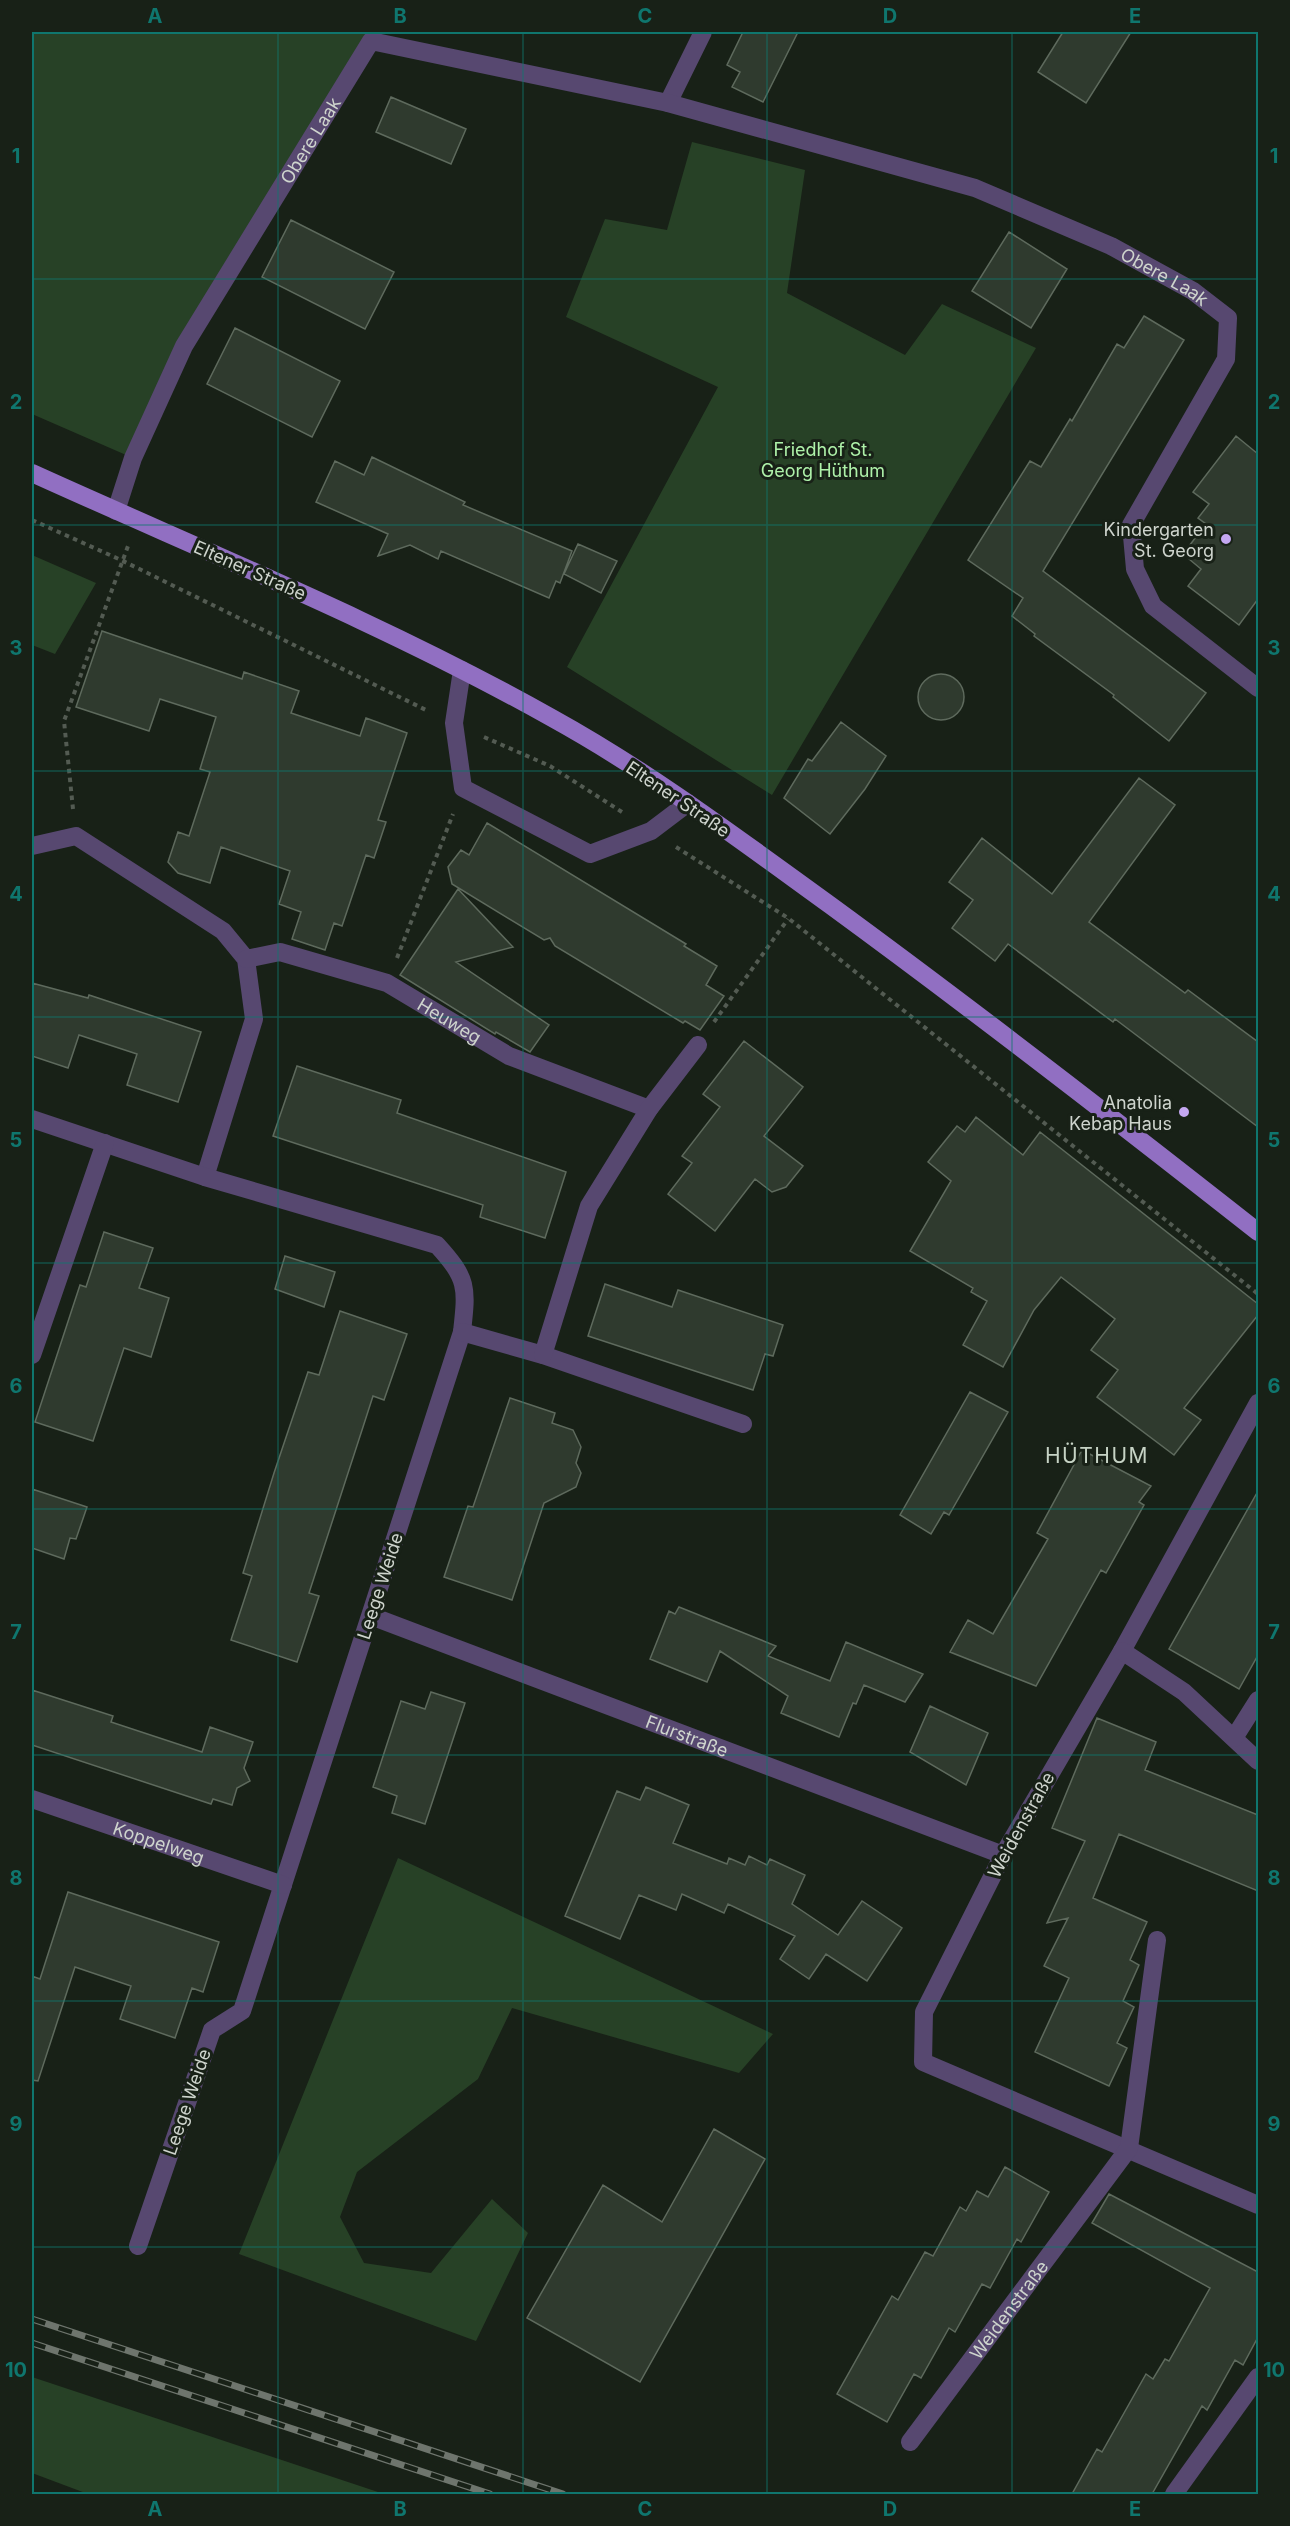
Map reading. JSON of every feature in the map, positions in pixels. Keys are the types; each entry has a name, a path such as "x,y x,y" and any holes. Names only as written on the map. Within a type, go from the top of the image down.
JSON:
{"main road":[{"name":"Eltener Straße","path":"32,473 330,606 462,670 555,719 688,803 982,1016 1258,1232"}],"street":[{"path":"668,103 703,32"},
{"name":"Obere Laak","path":"116,511 133,458 184,346 371,41 668,103 975,188 1111,246 1194,291 1228,318 1226,359 1131,525 1135,569 1153,606 1258,688"},
{"path":"462,670 454,723 463,788 591,854 651,831 688,803"},
{"path":"32,846 76,836 223,931 246,960 254,1019 205,1177"},
{"name":"Heuweg","path":"246,960 279,952 387,983 508,1056 649,1109"},
{"path":"543,1355 589,1206 649,1109 698,1045"},
{"name":"Leege Weide","path":"32,1119 205,1177 437,1245 459,1269 466,1299 462,1332 242,2011 212,2030 138,2246"},
{"path":"32,1355 105,1143"},
{"path":"462,1332 543,1355 743,1424"},
{"name":"Weidenstraße","path":"1258,1403 1122,1651 1003,1855 924,2012 924,2062 1258,2205"},
{"name":"Flurstraße","path":"371,1616 1003,1855"},
{"path":"1122,1651 1184,1692 1258,1761"},
{"path":"1234,1738 1258,1700"},
{"name":"Koppelweg","path":"32,1802 283,1885"},
{"name":"Weidenstraße","path":"910,2442 1129,2148 1157,1940"},
{"path":"1174,2494 1258,2377"}],"path":[{"path":"32,520 122,560 454,723 550,766 788,918 1258,1294"},
{"path":"76,836 64,721 122,560 140,521"},
{"path":"387,983 463,788"},
{"path":"698,1045 788,918 806,888"}],"green space":[{"path":"32,32 376,32 184,346 133,458 32,414"},
{"name":"Friedhof St. Georg Hüthum","path":"692,142 805,170 787,293 905,355 942,304 1036,348 772,795 567,667 718,387 566,317 605,219 667,230"},
{"path":"32,555 96,583 55,654 32,645"},
{"path":"398,1858 773,2034 739,2073 512,2008 478,2079 357,2172 340,2217 364,2263 431,2273 492,2199 528,2233 476,2341 239,2254"},
{"path":"32,2377 384,2494 88,2494 32,2473"}],"building":[{"path":"743,32 798,32 763,102 732,87 740,72 727,65"},
{"path":"1063,32 1131,32 1086,103 1038,72"},
{"path":"391,97 466,129 451,164 376,132"},
{"path":"291,220 394,272 365,329 262,277"},
{"path":"1009,232 1067,269 1031,328 972,291"},
{"path":"1144,316 1184,340 1043,571 1206,693 1169,741 1113,697 1114,695 1034,636 1035,634 1012,616 1023,598 968,560 1030,461 1041,467 1070,419 1072,421 1117,344 1124,348"},
{"path":"235,328 340,381 312,437 207,384"},
{"name":"Kindergarten St. Georg","path":"1236,436 1258,454 1258,599 1239,625 1188,586 1201,569 1183,554 1206,524 1198,518 1209,504 1193,492"},
{"path":"372,457 465,502 463,505 572,551 560,583 556,581 549,598 441,551 438,559 410,545 378,556 388,534 316,502 335,461 364,475"},
{"path":"578,544 617,561 601,593 564,574"},
{"path":"102,631 242,679 244,672 299,691 291,713 360,736 366,718 407,733 378,820 386,822 374,858 366,855 342,926 334,923 325,950 292,939 301,912 279,904 290,871 221,847 210,883 178,873 168,862 178,832 189,836 210,772 200,769 216,717 160,699 149,731 76,707"},
{"path":"941,674 957,681 964,697 957,713 941,720 925,713 918,697 925,681"},
{"path":"841,722 886,756 865,789 830,834 784,798 808,759 812,761"},
{"path":"1139,778 1175,805 1089,922 1185,993 1188,990 1258,1042 1258,1127 1115,1019 1113,1022 1008,944 995,961 952,928 973,900 949,882 982,838 1052,894"},
{"path":"487,823 686,944 684,946 717,966 706,985 724,996 700,1030 685,1021 683,1023 555,946 550,938 544,940 452,884 448,867 461,850 469,855"},
{"path":"458,889 513,947 456,962 549,1025 530,1052 496,1032 495,1034 400,975"},
{"path":"32,983 88,998 89,995 201,1032 178,1102 127,1085 137,1054 79,1035 68,1068 32,1056"},
{"path":"744,1041 803,1087 764,1136 803,1166 786,1187 772,1192 755,1179 715,1231 668,1194 692,1163 682,1156 720,1107 703,1094"},
{"path":"297,1066 401,1100 397,1113 566,1172 545,1238 480,1217 483,1205 273,1136"},
{"path":"976,1117 1023,1155 1040,1132 1258,1304 1258,1315 1184,1408 1201,1420 1174,1455 1097,1397 1118,1370 1091,1350 1115,1319 1061,1277 1034,1310 1003,1367 963,1345 987,1301 971,1292 973,1288 910,1251 951,1181 928,1162 957,1126 965,1132"},
{"path":"104,1232 153,1248 139,1288 169,1298 151,1357 124,1348 93,1441 35,1422 80,1285 86,1287"},
{"path":"285,1256 335,1272 324,1307 275,1289"},
{"path":"605,1284 672,1307 678,1290 783,1325 773,1356 765,1354 753,1390 588,1336"},
{"path":"340,1311 407,1334 384,1400 373,1396 309,1593 319,1596 297,1662 231,1640 252,1576 243,1573 274,1473 308,1372 319,1375"},
{"path":"970,1392 1008,1412 949,1515 944,1512 931,1534 900,1515"},
{"path":"510,1398 555,1413 552,1423 573,1430 581,1447 576,1463 581,1473 576,1487 544,1503 512,1600 444,1577 468,1506 473,1507"},
{"path":"1082,1450 1151,1486 1139,1502 1144,1505 1106,1573 1101,1570 1036,1686 950,1652 968,1620 993,1634 1048,1539 1037,1533"},
{"path":"32,1489 87,1507 76,1539 70,1538 64,1559 32,1548"},
{"path":"1258,1491 1258,1655 1239,1689 1169,1649"},
{"path":"679,1607 776,1646 768,1656 830,1681 846,1642 923,1674 905,1702 864,1685 856,1704 853,1703 839,1737 781,1713 788,1696 720,1651 707,1682 650,1659 669,1611 675,1614"},
{"path":"32,1690 113,1716 111,1722 202,1752 210,1727 253,1742 244,1768 250,1781 237,1788 232,1805 213,1799 211,1804 32,1745"},
{"path":"431,1692 465,1703 425,1824 392,1813 397,1796 373,1787 401,1701 425,1709"},
{"path":"930,1706 988,1733 966,1785 910,1752"},
{"path":"1097,1718 1156,1742 1145,1770 1258,1815 1258,1891 1119,1834 1093,1898 1147,1922 1130,1960 1139,1965 1123,2001 1134,2007 1117,2043 1127,2048 1109,2086 1035,2052 1069,1978 1044,1966 1068,1918 1047,1923 1085,1841 1052,1828"},
{"path":"646,1787 689,1805 673,1843 727,1864 729,1858 745,1865 749,1856 767,1865 770,1859 805,1875 792,1904 838,1935 862,1901 902,1928 867,1981 826,1954 809,1979 780,1959 795,1936 728,1904 724,1913 682,1894 676,1910 639,1895 620,1939 565,1916 617,1791 640,1800"},
{"path":"68,1892 219,1942 203,1992 192,1988 175,2038 120,2019 131,1986 75,1967 38,2081 32,2080 32,1976 40,1979"},
{"path":"714,2129 765,2159 640,2382 527,2318 603,2185 662,2222"},
{"path":"1005,2167 1049,2192 1021,2242 1017,2239 990,2288 982,2284 955,2332 949,2328 921,2378 914,2374 887,2422 837,2394 892,2296 898,2300 925,2252 933,2256 960,2207 966,2211 977,2191 988,2197"},
{"path":"1109,2194 1258,2272 1258,2337 1243,2365 1235,2360 1207,2410 1202,2406 1152,2494 1072,2494 1097,2449 1102,2452 1146,2374 1153,2379 1165,2359 1169,2361 1210,2288 1092,2223"}],"railway":[{"path":"32,2319 563,2494"},
{"path":"32,2343 490,2494"}],"place":[{"name":"Kindergarten St. Georg","path":"1226,539"},
{"name":"Anatolia Kebap Haus","path":"1184,1112"}],"district":[{"name":"HÜTHUM","path":"1097,1455"}]}
